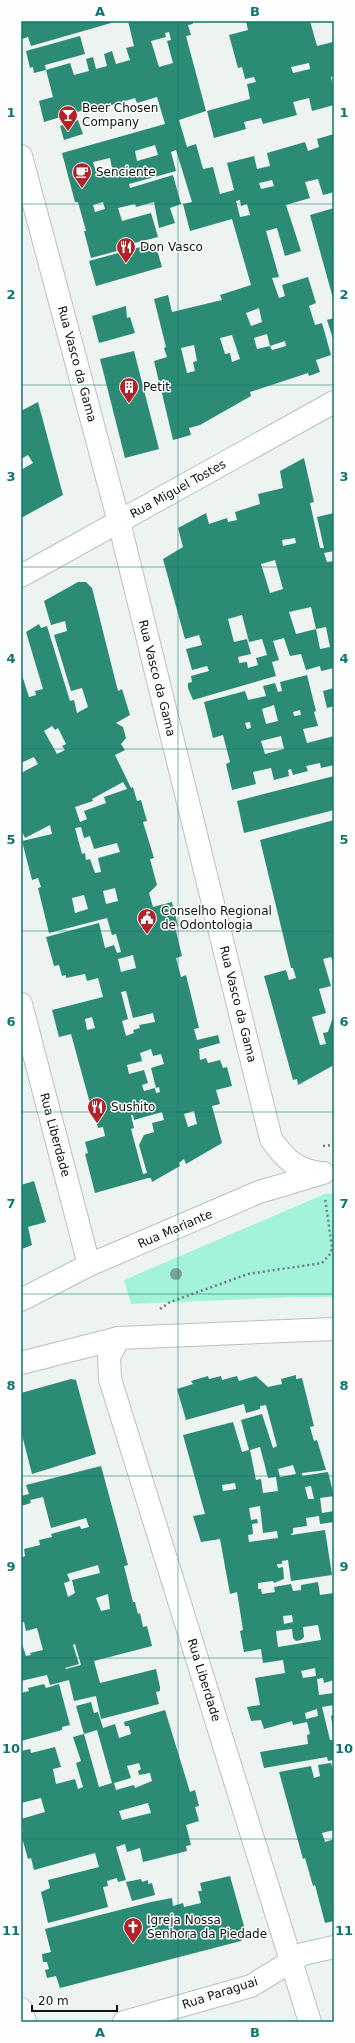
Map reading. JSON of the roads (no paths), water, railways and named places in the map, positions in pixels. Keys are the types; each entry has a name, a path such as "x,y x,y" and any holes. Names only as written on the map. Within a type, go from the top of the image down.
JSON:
{"main road":[{"name":"Rua Vasco da Gama","path":"21,156 119,522 271,1139 281,1154 294,1165 310,1172 328,1173"},
{"name":"Rua Miguel Tostes","path":"21,576 334,402"},
{"name":"Rua Liberdade","path":"21,1004 89,1265"},
{"name":"Rua Mariante","path":"21,1300 89,1265 260,1192 328,1173"},
{"path":"21,1363 119,1338 334,1329"},
{"name":"Rua Liberdade","path":"119,1338 109,1357 110,1379 292,1960 310,2022"},
{"name":"Rua Paraguai","path":"124,2022 252,1986 274,1974 292,1960 303,1954 334,1947"},
{"path":"21,2009 25,2022"}],"place":[{"name":"Beer Chosen Company","path":"68,132"},
{"name":"Senciente","path":"82,189"},
{"name":"Don Vasco","path":"126,264"},
{"name":"Petit","path":"129,404"},
{"name":"Conselho Regional de Odontologia","path":"147,935"},
{"name":"Sushito","path":"97,1124"},
{"name":"Igreja Nossa Senhora da Piedade","path":"133,1944"}]}
